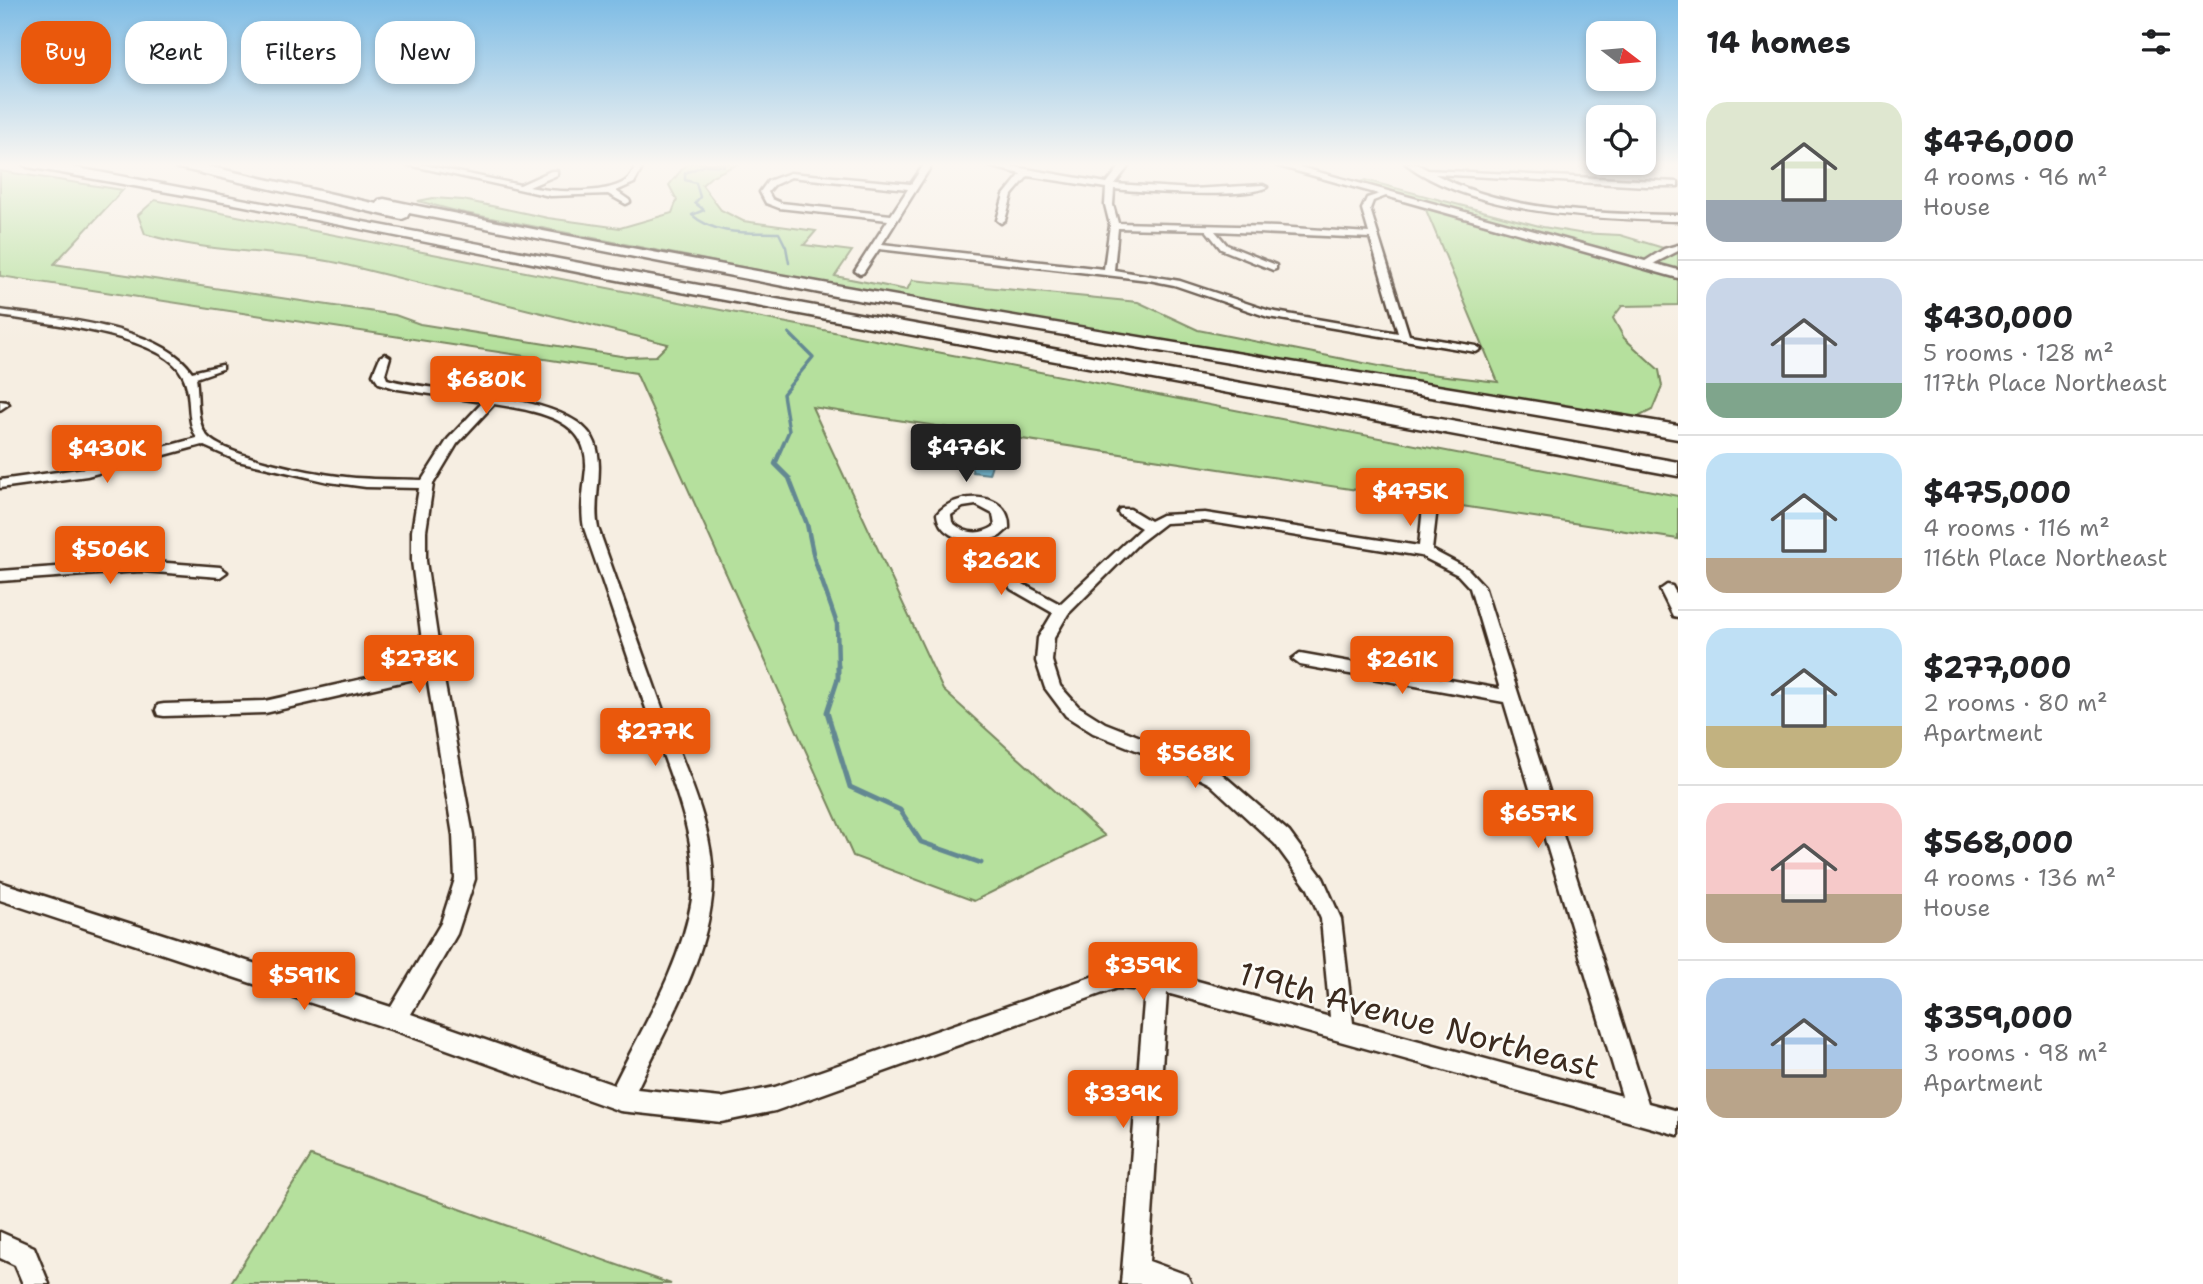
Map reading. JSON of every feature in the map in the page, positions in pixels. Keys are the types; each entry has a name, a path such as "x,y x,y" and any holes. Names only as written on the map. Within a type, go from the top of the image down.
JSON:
{"highway":[{"path":"353,223 668,284 1678,470"},
{"path":"380,223 1678,462"},
{"path":"446,223 689,272 1678,450"},
{"path":"479,223 853,295 1200,354 1678,441"},
{"path":"566,258 655,277 668,284"},
{"path":"1200,354 1391,382 1678,432"}],"main road":[{"path":"1489,223 1678,274"}],"street":[{"path":"860,271 891,223"},
{"path":"1371,223 1405,338"},
{"path":"1109,271 1114,225 1294,229 1375,236"},
{"path":"1209,229 1224,247 1273,267"},
{"path":"877,246 1109,271 1177,283 1268,314 1476,349"},
{"path":"1644,265 1667,251 1678,248"},
{"path":"3,315 119,334 161,349 184,367 190,376 195,418 205,440"},
{"path":"385,357 379,374 383,381 549,413 571,422 583,432 592,448 589,522 675,767 702,857 703,896 688,952 620,1099"},
{"path":"190,376 218,367"},
{"path":"396,1020 450,927 465,879 463,835 434,669 419,561 419,531 426,484 452,442 491,400"},
{"path":"0,484 87,472 205,440 253,462 333,478 426,484"},
{"path":"1425,552 1430,507"},
{"path":"1125,512 1149,527"},
{"path":"1343,1032 1331,919 1316,884 1282,838 1216,779 1175,758 1098,728 1072,711 1053,688 1044,661 1046,638 1062,611 1149,527 1162,519 1205,517 1425,552 1463,572 1477,586 1639,1112"},
{"path":"980,538 1016,586 1062,611"},
{"path":"0,576 141,566 220,572"},
{"path":"1672,591 1678,612"},
{"path":"1300,659 1511,697"},
{"path":"164,710 265,707 434,669"},
{"name":"119th Avenue Northeast","path":"0,891 396,1020 620,1099 721,1110 775,1099 1117,978 1157,981 1678,1123"},
{"path":"1157,981 1134,1277 1178,1284"},
{"path":"0,1245 25,1256 36,1284"}],"green space":[{"path":"0,223 92,223 54,264 395,315 420,324 627,357 656,356 668,344 338,263 168,240 145,234 141,223 273,223 1678,496 1678,539 812,407 943,690 1105,836 974,901 853,856 636,373 0,276"},
{"path":"516,223 583,223 620,228 638,223 757,223 816,231 804,245 852,251 835,276 907,290 912,280 1138,302 1198,330 1404,371 1498,382 1431,223 1528,223 1579,233 1620,235 1678,250 1678,305 1622,306 1613,318 1624,338 1659,370 1662,386 1652,410 1634,419 901,298"},
{"path":"948,436 950,457 914,456 912,441"},
{"path":"311,1156 671,1284 230,1284"}],"water":[{"path":"980,449 996,451 989,474 973,472 969,462 976,461"}],"waterway":[{"path":"703,223 722,230 779,233 786,247 789,263"},
{"path":"778,456 789,431 783,394 813,357 789,333"},
{"path":"779,455 775,464 789,478 807,524 814,558 837,624 838,667"},
{"path":"838,667 838,678 827,712 850,787 900,810 921,842 981,863"}]}
